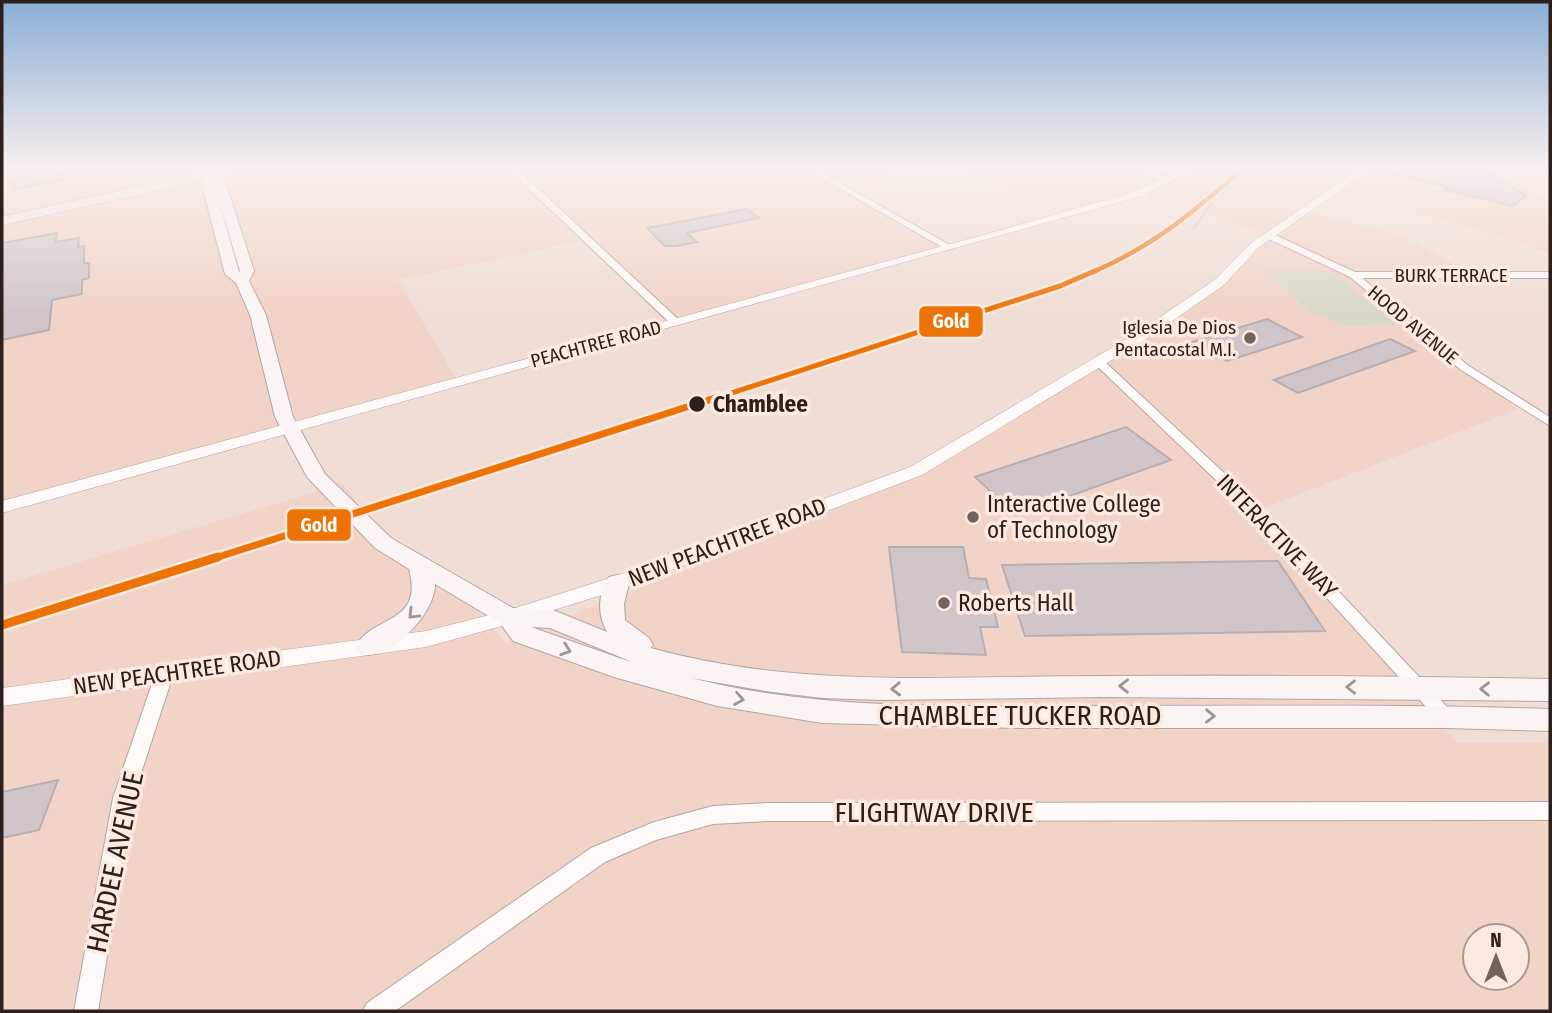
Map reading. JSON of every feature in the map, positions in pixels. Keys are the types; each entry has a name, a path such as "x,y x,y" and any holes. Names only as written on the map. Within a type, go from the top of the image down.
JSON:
{"main road":[{"name":"CHAMBLEE TUCKER ROAD","path":"219,217 232,274 242,281 258,315 288,427 317,477 383,543 509,617 522,634 623,670 717,695 822,712 1021,717 1447,717 1550,720"},
{"path":"368,647 409,619 421,606 425,595 424,576 419,563"},
{"path":"617,583 611,611 613,623 619,632 672,664"},
{"name":"CHAMBLEE TUCKER ROAD","path":"509,617 553,619 627,651 672,664 765,681 864,689 1101,685 1550,690"}],"street":[{"path":"563,217 675,322"},
{"path":"896,217 950,247"},
{"name":"PEACHTREE ROAD","path":"2,507 1055,217"},
{"name":"NEW PEACHTREE ROAD","path":"2,697 426,639 509,617 617,583 916,471 1100,363 1220,282 1255,245 1297,217"},
{"name":"HOOD AVENUE","path":"1270,236 1353,275 1465,368 1530,412 1550,422"},
{"path":"1255,245 1285,243"},
{"name":"BURK TERRACE","path":"1353,275 1550,275"},
{"name":"INTERACTIVE WAY","path":"1100,363 1247,502 1447,717"},
{"path":"1530,412 1550,411"},
{"name":"HARDEE AVENUE","path":"86,1011 123,798 164,675"},
{"name":"FLIGHTWAY DRIVE","path":"375,1011 598,855 653,831 713,815 768,812 1550,811"}],"shaded area":[{"path":"2,217 896,217 950,248 675,322 594,238 398,280 459,383 2,511"},
{"path":"1215,217 1328,217 1399,235 1477,276 1356,275 1518,409 1256,511 1457,743 1550,743 1550,1011 2,1011 2,585 343,484 390,546 454,586 507,644 565,617 702,564 923,468 1205,294 1271,235"},
{"path":"1433,217 1550,217 1550,253 1489,232"}],"green space":[{"path":"1267,271 1331,271 1398,325 1347,326 1307,310"}],"building":[{"path":"703,217 759,218 687,233 697,242 676,246 665,246 647,228"},
{"path":"57,233 56,242 79,238 78,247 84,246 84,263 89,263 89,278 82,280 82,294 52,300 49,330 2,340 2,243"},
{"name":"Iglesia De Dios Pentacostal M.I.","path":"1267,319 1302,337 1227,361 1215,358 1192,342"},
{"path":"1390,339 1415,351 1298,393 1274,380"},
{"path":"1126,427 1171,460 1016,515 975,477"},
{"name":"Roberts Hall","path":"889,547 963,547 969,578 986,579 998,627 980,627 986,655 902,652"},
{"path":"1278,561 1325,631 1025,636 1002,565"},
{"path":"58,780 39,830 2,838 2,792"}],"railway":[{"path":"1193,229 1202,217"}],"transit line":[{"name":"Gold","path":"2,625 484,473 1060,286 1145,247 1187,217"}],"place":[{"name":"Iglesia De Dios Pentacostal M.I.","path":"1250,338"},
{"name":"Chamblee","path":"697,404"},
{"name":"Interactive College of Technology","path":"973,517"},
{"name":"Roberts Hall","path":"944,603"}]}
